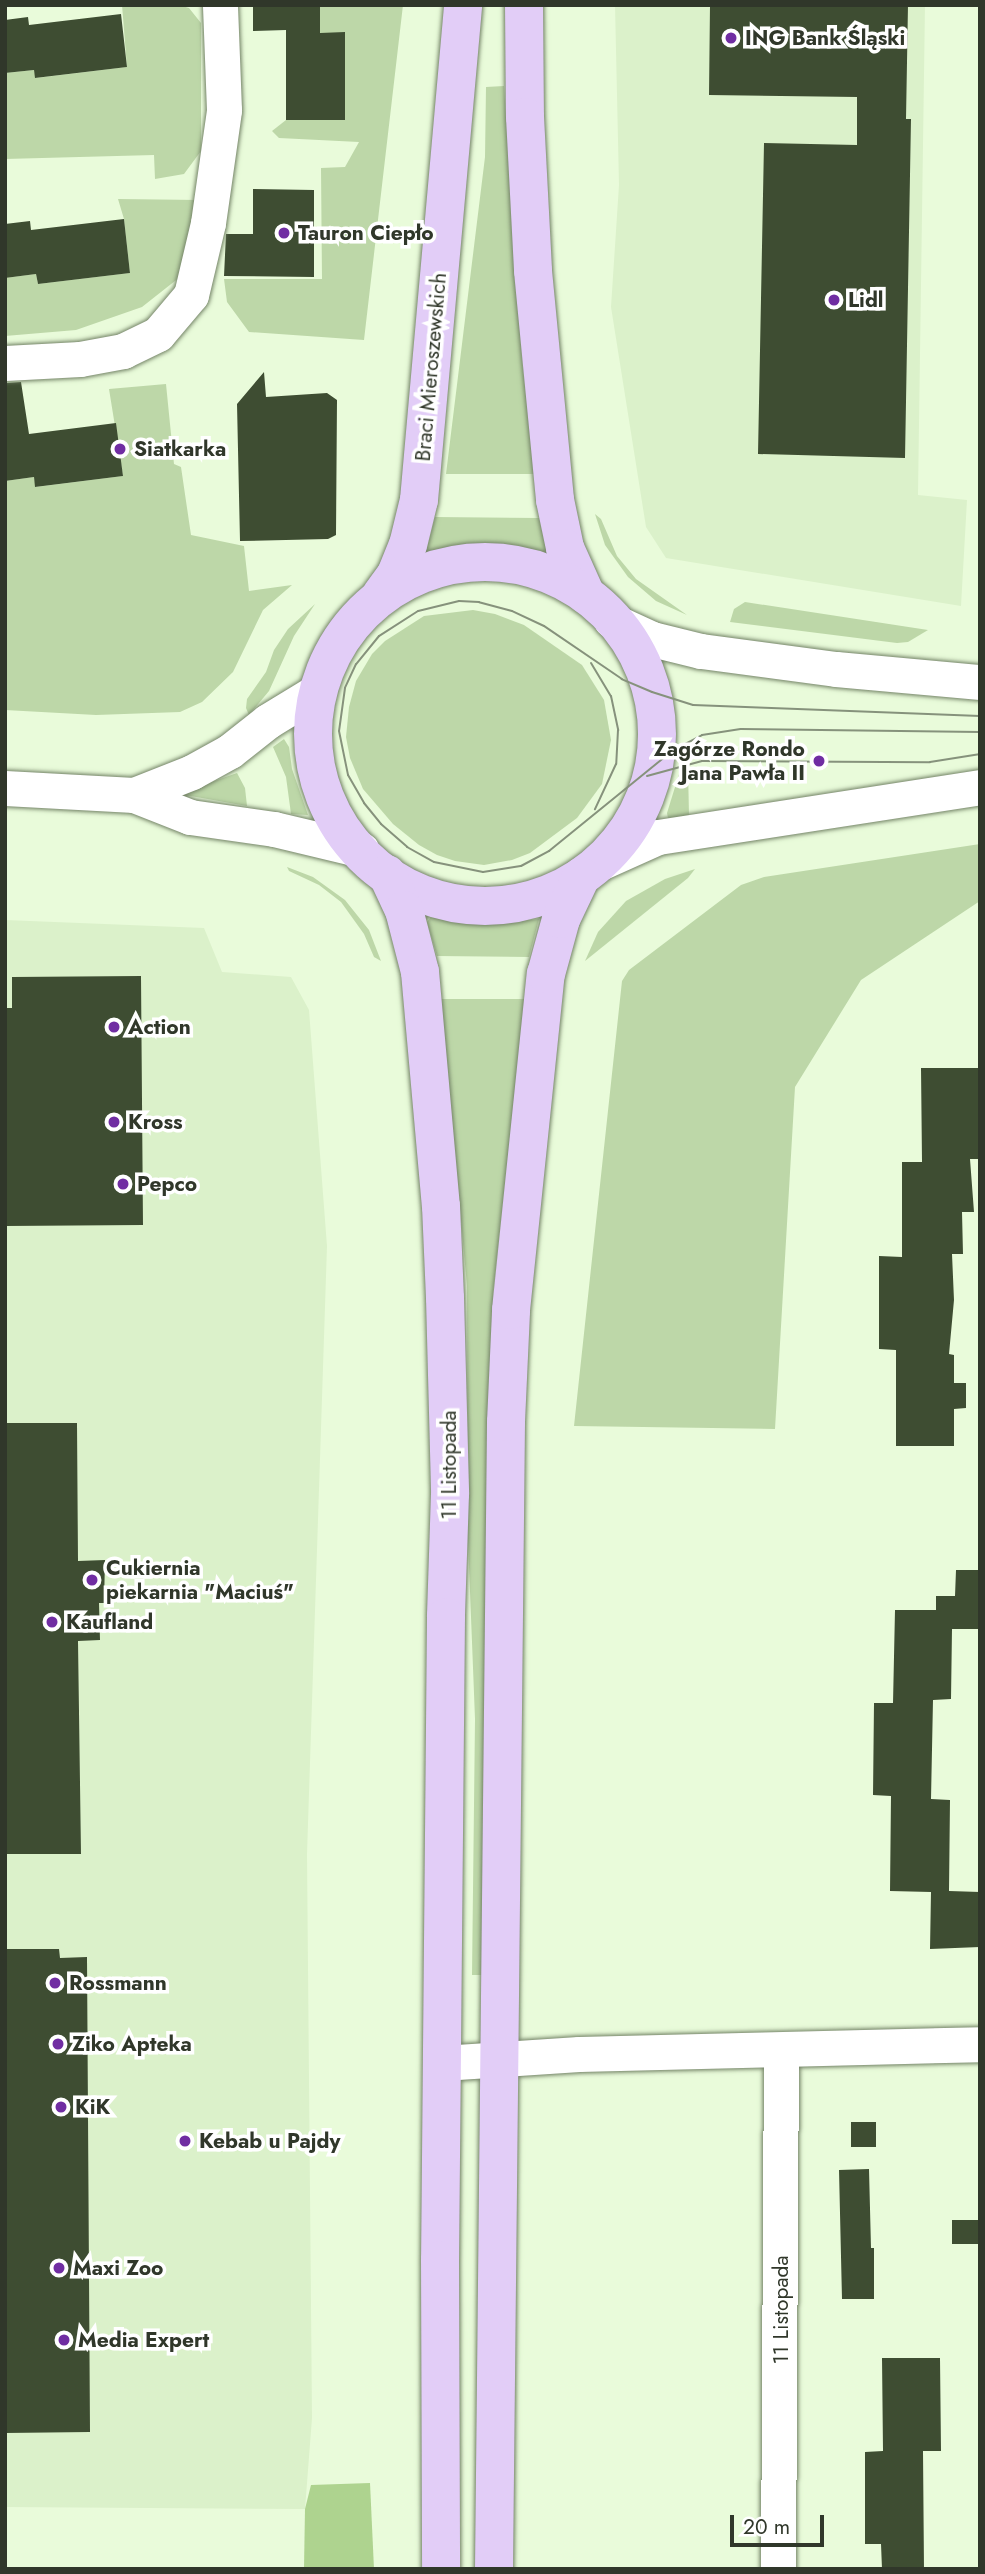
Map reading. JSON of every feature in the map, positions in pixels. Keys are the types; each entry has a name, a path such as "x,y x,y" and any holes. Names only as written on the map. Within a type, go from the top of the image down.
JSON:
{"main road":[{"name":"Braci Mieroszewskich","path":"381,595 396,574 408,545 419,500 463,5"},
{"path":"524,5 525,117 533,271 555,500 565,548 599,608"},
{"path":"479,565 506,566 562,581 599,608 625,637 642,666 652,692 659,729 660,760 650,799 633,829 591,869 550,891 520,899 457,902 423,896 396,882 330,810 316,780 310,753 312,695 335,643 352,620 381,595 423,575 479,565"},
{"name":"11 Listopada","path":"375,862 404,910 420,972 442,1219 450,1494 446,1616 442,2063 441,2569"},
{"path":"494,2569 502,2059 506,1450 511,1310 546,974 562,919 591,869"}],"street":[{"path":"5,363 80,359 123,351 158,334 191,295 208,223 224,110 220,5"},
{"path":"599,608 652,639 701,651 836,669 980,682"},
{"path":"134,795 192,772 230,751 268,721 312,695"},
{"path":"591,869 658,837 980,787"},
{"path":"5,788 134,795 190,817 274,829 375,862"},
{"path":"442,2063 579,2054 980,2044"},
{"name":"11 Listopada","path":"778,2569 781,2051"}],"shaded area":[{"path":"122,5 179,5 189,8 201,23 201,151 184,174 155,179 154,155 5,159 5,73 34,70 36,78 127,67"},
{"path":"320,5 403,5 364,340 249,332 227,302 224,279 322,279 321,168 345,167 359,142 279,138 272,131 286,120 345,120 345,33 320,33"},
{"path":"615,5 925,5 918,495 967,500 961,606 666,558 646,527 611,307 619,185"},
{"path":"504,86 522,361 535,474 446,474 485,157 486,87"},
{"path":"118,199 198,200 180,277 142,307 76,330 5,336 5,278 36,274 38,284 130,273 124,219"},
{"path":"166,384 174,464 181,467 191,535 244,546 249,591 292,585 263,610 233,672 202,702 180,712 96,715 5,710 5,481 34,477 36,487 123,476 109,389"},
{"path":"595,514 601,519 617,556 636,579 687,615 656,601 628,577 605,545"},
{"path":"435,517 539,518 547,553 508,546 464,544 426,552"},
{"path":"745,602 928,630 908,642 897,643 730,622 734,609"},
{"path":"315,604 294,636 269,691 249,715 246,708 247,699 266,672 274,650 288,629"},
{"path":"473,610 495,614 524,625 582,665 604,700 611,740 602,784 577,818 530,853 512,860 484,865 455,861 437,855 419,845 393,824 363,789 350,758 346,737 349,707 356,681 372,654 385,641 424,616"},
{"path":"284,739 289,747 292,769 308,815 291,814 286,777 273,747"},
{"path":"688,769 689,816 668,818 667,813 680,771"},
{"path":"237,773 245,788 247,806 185,795 189,790"},
{"path":"980,844 980,901 861,980 795,1087 775,1429 574,1426 622,981 629,970 741,885 764,877"},
{"path":"287,867 313,877 345,900 369,930 381,961 374,957 364,934 341,902 319,885 289,871"},
{"path":"695,869 688,878 585,961 598,932 626,901 665,879"},
{"path":"431,917 482,925 539,919 529,957 437,956 427,922"},
{"path":"5,920 204,928 222,972 291,977 309,1010 327,1246 307,1854 312,2418 305,2509 5,2507"},
{"path":"441,999 525,999 493,1293 486,1975 472,1975 475,1719 468,1540 467,1286"}],"green space":[{"path":"370,2483 374,2569 304,2569 305,2509 311,2485"}],"building":[{"path":"253,5 320,5 320,33 345,32 345,120 286,120 286,30 253,31"},
{"name":"Lidl","path":"710,5 908,5 906,119 911,119 905,458 758,454 764,143 857,145 857,97 709,95"},
{"path":"121,14 127,67 35,78 34,70 5,73 5,20 28,17 29,25"},
{"name":"Tauron Ciepło","path":"253,189 314,190 314,277 224,276 226,234 253,234"},
{"path":"124,219 130,273 38,284 36,274 5,278 5,224 30,221 31,230"},
{"path":"264,372 266,397 327,393 337,400 336,535 328,539 240,541 237,404"},
{"path":"21,382 29,434 116,423 123,476 35,487 34,477 5,481 5,383"},
{"path":"141,976 143,1225 5,1226 5,1008 12,1008 12,977"},
{"path":"921,1068 980,1068 980,1159 970,1159 974,1212 962,1212 963,1254 952,1254 954,1300 949,1354 954,1355 954,1383 966,1383 966,1408 954,1409 954,1446 896,1446 896,1350 879,1349 879,1256 902,1257 902,1162 922,1162"},
{"name":"Kaufland","path":"5,1423 77,1423 78,1561 105,1560 104,1603 99,1603 100,1640 78,1641 81,1854 5,1854"},
{"path":"956,1570 980,1570 980,1629 952,1629 951,1699 933,1700 931,1799 950,1800 949,1891 980,1892 980,1947 930,1949 931,1892 890,1891 891,1796 873,1795 874,1703 893,1703 895,1610 936,1610 936,1596 955,1596"},
{"path":"5,1949 59,1949 60,1958 87,1957 90,2432 5,2433"},
{"path":"851,2122 876,2122 876,2147 851,2147"},
{"path":"869,2169 874,2299 842,2299 839,2170"},
{"path":"952,2220 980,2220 980,2244 952,2244"},
{"path":"882,2358 940,2358 941,2451 923,2451 924,2569 882,2569 881,2544 865,2544 865,2452 883,2451"}],"tram line":[{"path":"980,716 693,705 622,679 544,626 512,611 479,602 459,601 418,611 379,636 356,664 345,688 339,731 348,775 364,803 381,824 407,847 434,862 483,872 521,866 549,851 672,751 702,735 741,729 980,732"},
{"path":"591,663 611,696 618,730 616,764 595,809"},
{"path":"647,776 702,761 930,762 980,754"}],"place":[{"name":"ING Bank Śląski","path":"731,38"},
{"name":"Tauron Ciepło","path":"284,233"},
{"name":"Lidl","path":"834,300"},
{"name":"Siatkarka","path":"120,449"},
{"name":"Zagórze Rondo Jana Pawła II","path":"819,761"},
{"name":"Action","path":"114,1027"},
{"name":"Kross","path":"114,1122"},
{"name":"Pepco","path":"123,1184"},
{"name":"Cukiernia piekarnia \"Maciuś\"","path":"92,1580"},
{"name":"Kaufland","path":"52,1622"},
{"name":"Rossmann","path":"55,1983"},
{"name":"Ziko Apteka","path":"58,2044"},
{"name":"KiK","path":"61,2107"},
{"name":"Kebab u Pajdy","path":"185,2141"},
{"name":"Maxi Zoo","path":"59,2268"},
{"name":"Media Expert","path":"64,2340"}]}
